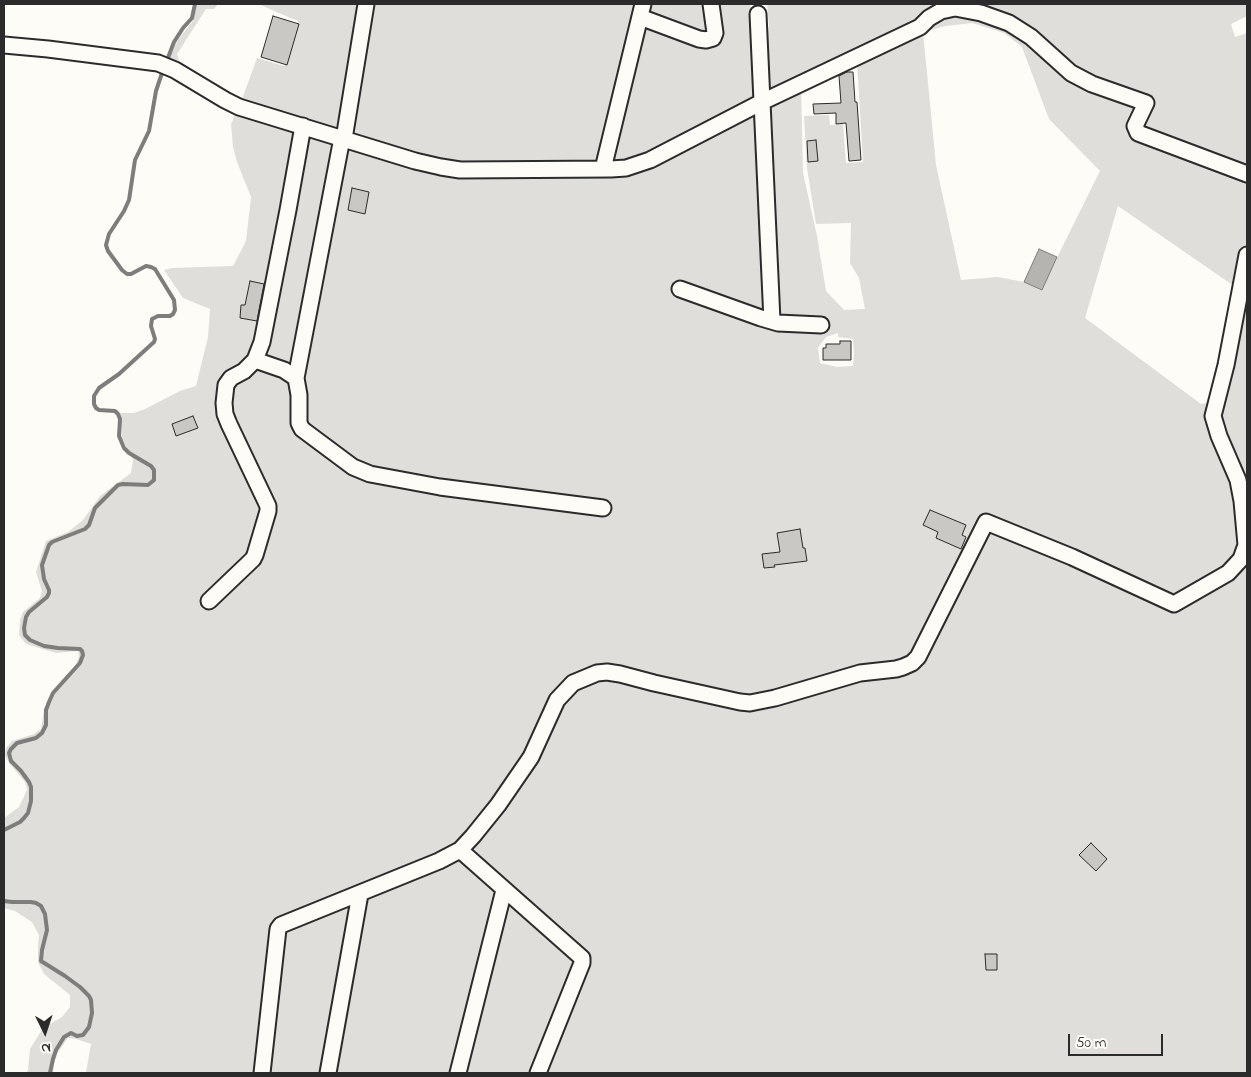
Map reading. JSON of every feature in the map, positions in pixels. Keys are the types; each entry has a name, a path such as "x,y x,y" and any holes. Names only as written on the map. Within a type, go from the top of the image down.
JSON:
{"street":[{"path":"366,4 343,138 296,378 299,395 299,423 302,429 353,467 370,474 440,487 603,508"},
{"path":"603,170 641,10 699,39 706,40 713,38 715,33 711,4"},
{"path":"4,45 158,63 239,106 441,167 460,170 603,170 626,168 650,160 762,102 920,27 929,18 941,11 955,8 981,13 1009,23 1031,37 1071,73 1092,84 1146,103 1135,126 1138,133 1247,174"},
{"path":"758,14 772,321"},
{"path":"209,601 253,559 268,511 268,506 229,424 225,414 224,403 226,385 231,378 244,371 255,360 262,342 303,126"},
{"path":"262,1073 278,929 281,925 439,861 460,850 498,805 530,757 557,700 573,683 597,673 607,672 740,702 750,702 774,698 860,673 903,667 912,663 918,657 986,522 1072,557 1174,604 1228,572 1241,559 1246,545 1242,501 1238,480 1219,436 1213,416 1226,366 1247,255"},
{"path":"680,289 778,323 821,325"},
{"path":"255,360 284,370 296,378"},
{"path":"460,850 582,958 582,963 538,1073"},
{"path":"458,1073 504,890"},
{"path":"328,1073 360,894"}],"shaded area":[{"path":"197,4 218,4 214,9 206,9 177,54 179,61 204,79 170,61 170,56 178,40 193,21"},
{"path":"259,4 750,4 752,30 766,42 769,26 767,4 1247,4 1247,16 1231,24 1235,37 1247,33 1247,1073 86,1073 91,1044 68,1038 58,1052 53,1073 26,1073 30,1049 43,1028 62,1017 70,1007 70,995 44,974 38,962 39,935 32,922 15,911 4,908 4,818 19,807 27,790 25,782 9,763 5,755 6,748 12,741 34,734 41,729 44,709 53,690 76,665 79,656 78,651 56,653 26,644 19,635 20,620 23,612 40,598 42,591 36,572 46,541 68,532 83,520 100,496 131,473 133,460 122,438 120,413 134,413 180,391 196,386 208,337 210,309 183,298 164,270 172,268 233,266 246,241 251,197 237,162 233,147 231,124 257,58 284,66 298,21","holes":["972,23 1004,33 1022,47 1049,119 1100,171 1041,290 1024,282 998,277 961,280 936,165 923,32 946,26","857,61 863,162 846,163 843,124 830,125 829,115 804,116 807,168 816,224 851,223 850,263 859,278 865,309 844,310 826,291 817,236 803,173 801,88","1118,206 1234,286 1208,403 1201,404 1085,318","838,333 838,337 853,339 853,366 837,367 820,363 818,348 826,337"]},
{"path":"1039,249 1057,257 1042,290 1024,282"}],"building":[{"path":"273,16 299,24 287,65 261,57"},
{"path":"847,72 853,72 861,160 849,161 846,123 836,124 836,113 814,114 813,104 841,103 839,76"},
{"path":"816,140 818,161 808,162 807,141"},
{"path":"352,188 369,192 365,214 348,210"},
{"path":"250,281 264,284 257,321 240,318 241,305 245,305"},
{"path":"840,341 851,341 851,360 823,360 823,348 826,348 826,344 840,344"},
{"path":"193,416 198,428 176,436 172,424"},
{"path":"930,510 966,525 962,535 966,537 961,549 936,538 938,532 923,525"},
{"path":"800,529 807,561 764,568 762,554 780,552 777,533"},
{"path":"1091,843 1107,859 1096,871 1079,855"},
{"path":"985,954 997,954 997,970 986,970"}],"waterway":[{"path":"166,63 174,42 192,18 195,4"},
{"path":"4,830 24,818 28,813 31,801 29,782 11,761 9,753 17,743 36,738 42,733 46,725 46,710 53,693 80,663 83,655 80,649 44,646 30,640 25,635 26,617 49,593 42,565 49,545 52,542 85,529 89,525 95,508 118,485 148,485 154,480 154,470 151,466 124,448 119,436 120,419 118,414 115,411 99,410 96,408 94,396 99,388 119,374 154,342 155,339 151,326 152,319 158,316 170,316 175,310 174,300 155,269 146,266 131,274 127,274 108,251 106,245 109,234 129,200 135,160 149,131 156,91 163,70"},
{"path":"4,901 31,902 41,906 45,914 47,930 41,961 80,987 91,1000 92,1013 89,1027 83,1035 77,1036 71,1033 64,1037 56,1050 50,1073"}]}
